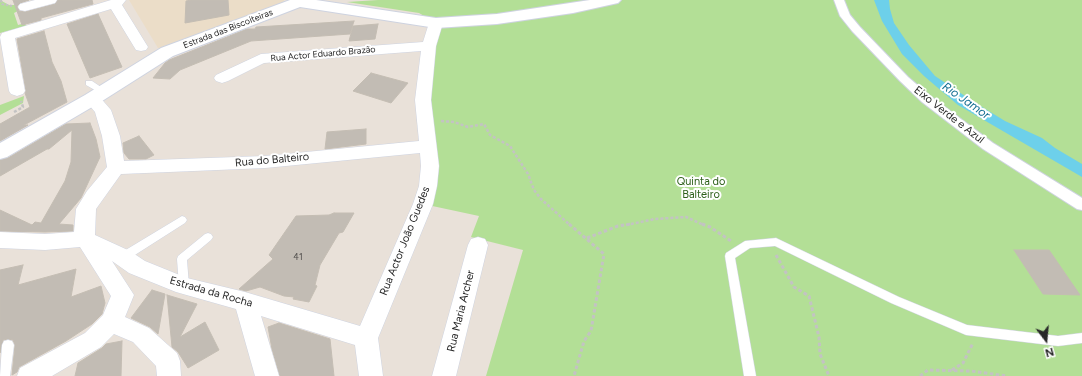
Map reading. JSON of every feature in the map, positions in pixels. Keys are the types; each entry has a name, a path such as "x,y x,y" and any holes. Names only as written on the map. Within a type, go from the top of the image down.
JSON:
{"street":[{"path":"25,7 50,0"},
{"name":"Estrada das Biscoiteiras","path":"0,152 95,91 167,52 298,1 436,23 497,19 574,8 613,0"},
{"name":"Eixo Verde e Azul","path":"839,0 845,16 856,29 904,79 926,99 988,146 1082,205"},
{"path":"17,91 7,36 117,2 141,47"},
{"name":"Rua Actor João Guedes","path":"366,338 422,204 428,186 430,166 423,100 429,46 436,23"},
{"name":"Rua Actor Eduardo Brazão","path":"222,78 261,59 429,46"},
{"path":"30,376 93,340 111,322 123,295 85,239 84,226 86,209 94,196 116,168 112,136 95,91"},
{"name":"Rua do Balteiro","path":"116,168 266,162 427,146"},
{"name":"Estrada da Rocha","path":"0,241 44,242 85,239 123,256 137,267 184,286 245,302 366,338"},
{"name":"Rua Maria Archer","path":"444,376 478,245"},
{"path":"245,302 267,376"},
{"path":"111,322 141,335 168,361 169,376"},
{"path":"366,338 371,376"}],"lane":[{"path":"123,256 182,220"},
{"path":"184,286 182,259 208,237"},
{"path":"750,376 730,256 748,244 776,242 895,300 966,330 1058,341 1082,338"},
{"path":"4,376 8,345"}],"path":[{"path":"14,112 18,114"},
{"path":"424,120 454,122 468,127 484,124 490,135 510,146 528,174 534,190 541,199 604,254 591,331 584,341 574,376"},
{"path":"587,238 618,226 655,219 686,217 710,227 742,248"},
{"path":"776,242 776,256 794,287 809,296 818,336 820,354 829,376"},
{"path":"951,370 963,363 974,342 971,330"},
{"path":"920,376 928,370 971,371 1007,376"}],"shaded area":[{"path":"129,0 284,1 164,48 158,48"}],"green space":[{"path":"0,0 9,5 15,5 18,11 14,13 18,25 25,23 26,26 0,33"},
{"name":"Quinta do Balteiro","path":"378,0 1082,0 1082,376 486,376 523,250 471,237 479,216 423,204 424,120 436,23 419,13 347,2"},
{"path":"24,96 23,103 0,115 0,105"}],"water":[{"name":"Rio Jamor","path":"874,0 889,0 894,23 909,45 935,76 1005,121 1042,138 1055,148 1082,164 1082,177 958,105 924,76 902,54 882,21"}],"building":[{"path":"13,0 29,0 20,3 17,6 19,11 25,12 55,4 58,0 92,0 93,4 41,18 41,20 22,25"},
{"path":"228,0 229,15 185,23 186,1"},
{"path":"98,14 122,67 90,78 67,24"},
{"path":"354,21 350,34 251,41 180,70 170,79 153,78 169,60 247,29 255,29 256,27"},
{"path":"378,24 375,39 349,41 353,26"},
{"path":"44,31 52,62 61,81 67,102 24,125 28,125 0,141 0,124 30,107 25,93 26,91 17,39"},
{"path":"371,73 408,83 391,103 353,91"},
{"path":"90,123 96,139 100,157 81,198 59,224 73,225 73,231 0,231 0,210 32,225 35,222 41,223 65,181 71,162 72,130 49,149 0,176 0,160 8,158 66,124"},
{"path":"366,129 366,144 325,149 327,132"},
{"path":"139,136 154,155 146,159 129,159 124,153 123,143"},
{"path":"334,213 354,213 343,232 339,233 320,265 315,285 317,286 309,302 293,299 294,297 284,296 260,287 246,291 239,289 273,259 269,255 296,216 329,215"},
{"path":"1014,250 1049,250 1080,295 1043,294"},
{"path":"23,265 18,285 76,269 71,297 101,286 105,303 102,314 92,324 66,341 19,367 17,372 12,375 15,345 13,340 3,340 0,353 0,270"},
{"path":"152,290 165,294 158,334 150,327 131,318"},
{"path":"167,295 197,304 180,337 205,322 219,350 188,368 178,352 172,347"},
{"path":"279,323 330,339 334,376 280,376 272,349 268,327"},
{"path":"122,341 121,376 75,376 78,363 106,344"}]}
